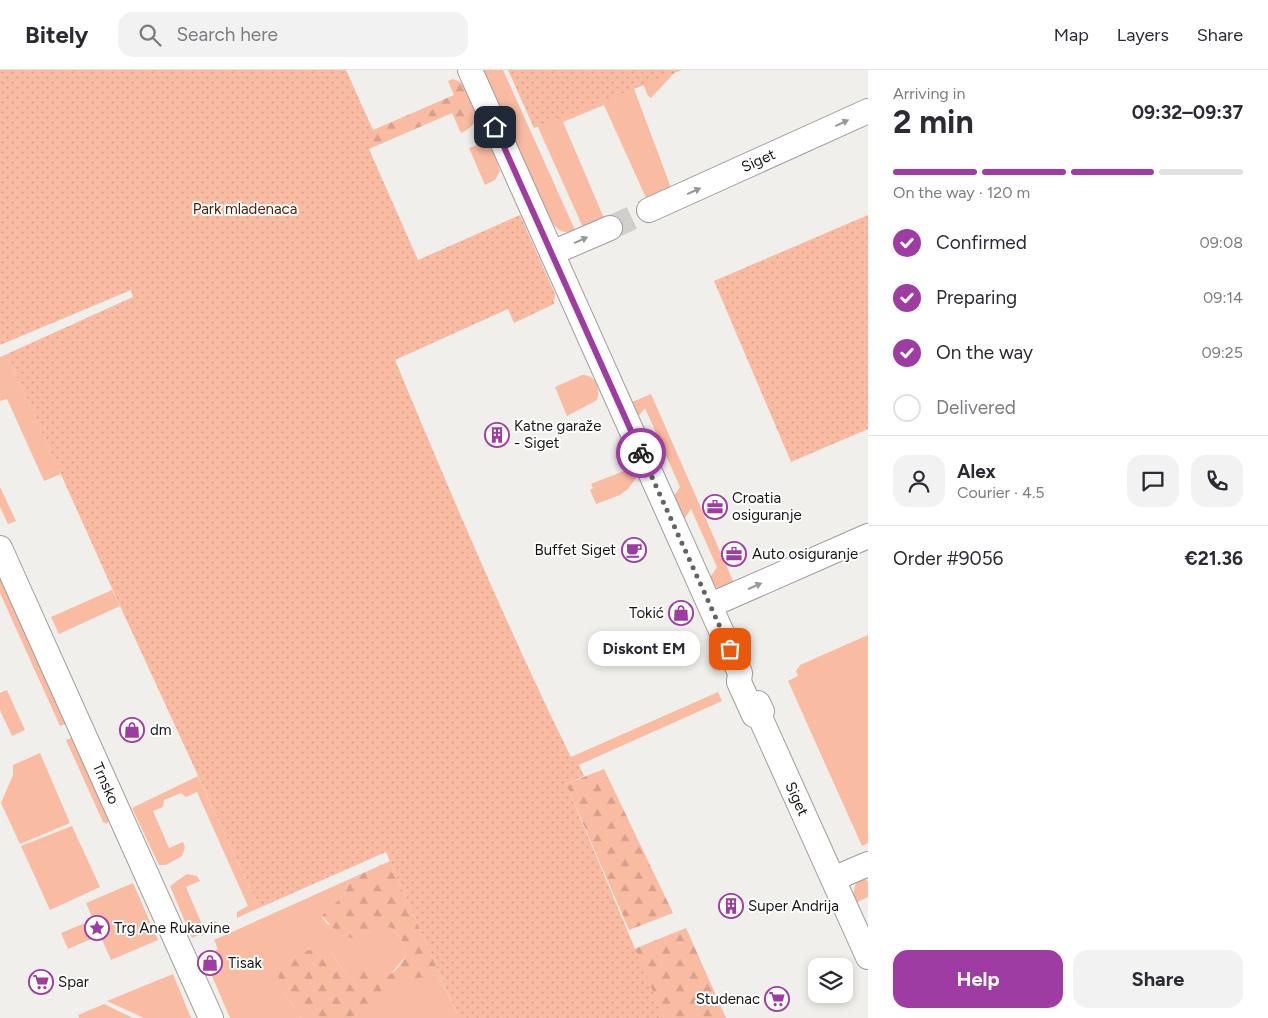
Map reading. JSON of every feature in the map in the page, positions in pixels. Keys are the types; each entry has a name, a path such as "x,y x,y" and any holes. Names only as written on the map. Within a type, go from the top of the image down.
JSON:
{"street":[{"name":"Siget","path":"470,70 740,673 748,677 762,712 760,717 868,957"},
{"name":"Siget","path":"649,210 868,111"},
{"path":"552,253 610,228"},
{"path":"710,606 868,536"},
{"name":"Trnsko","path":"0,548 211,1018"},
{"path":"833,879 868,864"}],"green space":[{"name":"Park mladenaca","path":"0,70 346,70 373,130 369,149 418,260 520,215 555,294 554,304 514,323 508,309 395,360 458,510 524,659 571,757 579,765 584,776 566,784 664,1018 459,1018 386,852 259,908 7,354 133,297 131,290 0,345"},
{"path":"481,70 503,70 575,230 563,232 550,219"},
{"path":"508,70 682,70 534,128"},
{"path":"627,70 670,185 669,190 647,200 604,105 563,122 606,223 585,232 533,116"},
{"path":"637,70 677,70 651,98 648,96"},
{"path":"453,79 462,83 476,115 473,124 469,128 461,133 452,113 369,149 367,130 373,130 454,95 448,81"},
{"path":"483,143 491,146 500,171 495,180 485,185 469,148"},
{"path":"868,215 868,429 791,462 714,281"},
{"path":"7,354 61,474 44,481 7,399 0,401 0,357"},
{"path":"582,375 591,377 596,383 598,387 597,400 567,416 555,387"},
{"path":"651,394 737,590 717,588 711,583 709,579 717,567 691,509 683,521 673,497 680,487 645,408 637,418 630,403"},
{"path":"633,469 637,477 628,489 620,495 596,504 590,490 593,488 591,484"},
{"path":"0,487 16,521 8,524 0,507"},
{"path":"0,572 68,723 60,726 0,593"},
{"path":"112,590 120,606 59,634 51,617"},
{"path":"868,635 868,843 862,846 788,681 798,676 796,671 800,665"},
{"path":"7,690 25,730 12,736 0,710 0,693"},
{"path":"718,692 722,701 579,765 553,752 571,757"},
{"path":"74,737 110,818 107,824 103,822 66,740"},
{"path":"40,753 70,823 20,844 1,803 13,775 13,765"},
{"path":"604,769 673,913 629,930 566,784"},
{"path":"198,776 259,908 237,918 237,912 248,906 197,792 186,797 181,793 164,800 163,807 153,811 169,848 183,842 185,847 182,856 166,865 159,865 132,808"},
{"path":"72,826 100,887 50,910 21,846"},
{"path":"390,861 459,1018 438,975 398,981 352,1018 301,1018 284,992 277,973 293,955 314,950 331,952 347,976 352,978 358,967 374,975 385,976 390,974 406,956 400,938 392,928 374,930 358,941 337,932 322,916 344,895 350,879"},
{"path":"187,874 197,876 200,881 186,887 203,927 215,921 220,926 192,938 170,886"},
{"path":"863,876 868,882 868,897 855,903 854,888"},
{"path":"350,879 344,895 322,917 327,924 364,935 380,926 392,928 400,938 406,956 389,976 380,978 371,974 352,978 347,976 331,952 284,992 301,1018 230,1018 210,971 216,968 210,954 218,949 214,940"},
{"path":"133,883 158,940 111,960 86,903"},
{"path":"85,923 91,939 68,949 61,933"},
{"path":"686,928 726,1018 664,1018 634,949"},
{"path":"173,974 191,1018 144,1018 107,1001"},
{"path":"438,975 459,1018 352,1018 398,980"},
{"path":"104,1004 133,1018 79,1018 78,1015"}],"tunnel":[{"path":"610,228 649,210"}],"way so far":[{"path":"641,453 730,649"}],"place":[{"name":"Katne garaže - Siget","path":"497,435"},
{"name":"Croatia osiguranje","path":"715,507"},
{"name":"Buffet Siget","path":"634,550"},
{"name":"Auto osiguranje","path":"734,554"},
{"name":"Tokić","path":"681,613"},
{"name":"Diskont EM","path":"730,649"},
{"name":"dm","path":"132,730"},
{"name":"Super Andrija","path":"731,906"},
{"name":"Trg Ane Rukavine","path":"97,928"},
{"name":"Tisak","path":"210,963"},
{"name":"Spar","path":"41,982"},
{"name":"Studenac","path":"777,999"}],"route":[{"path":"495,127 641,453"}]}
